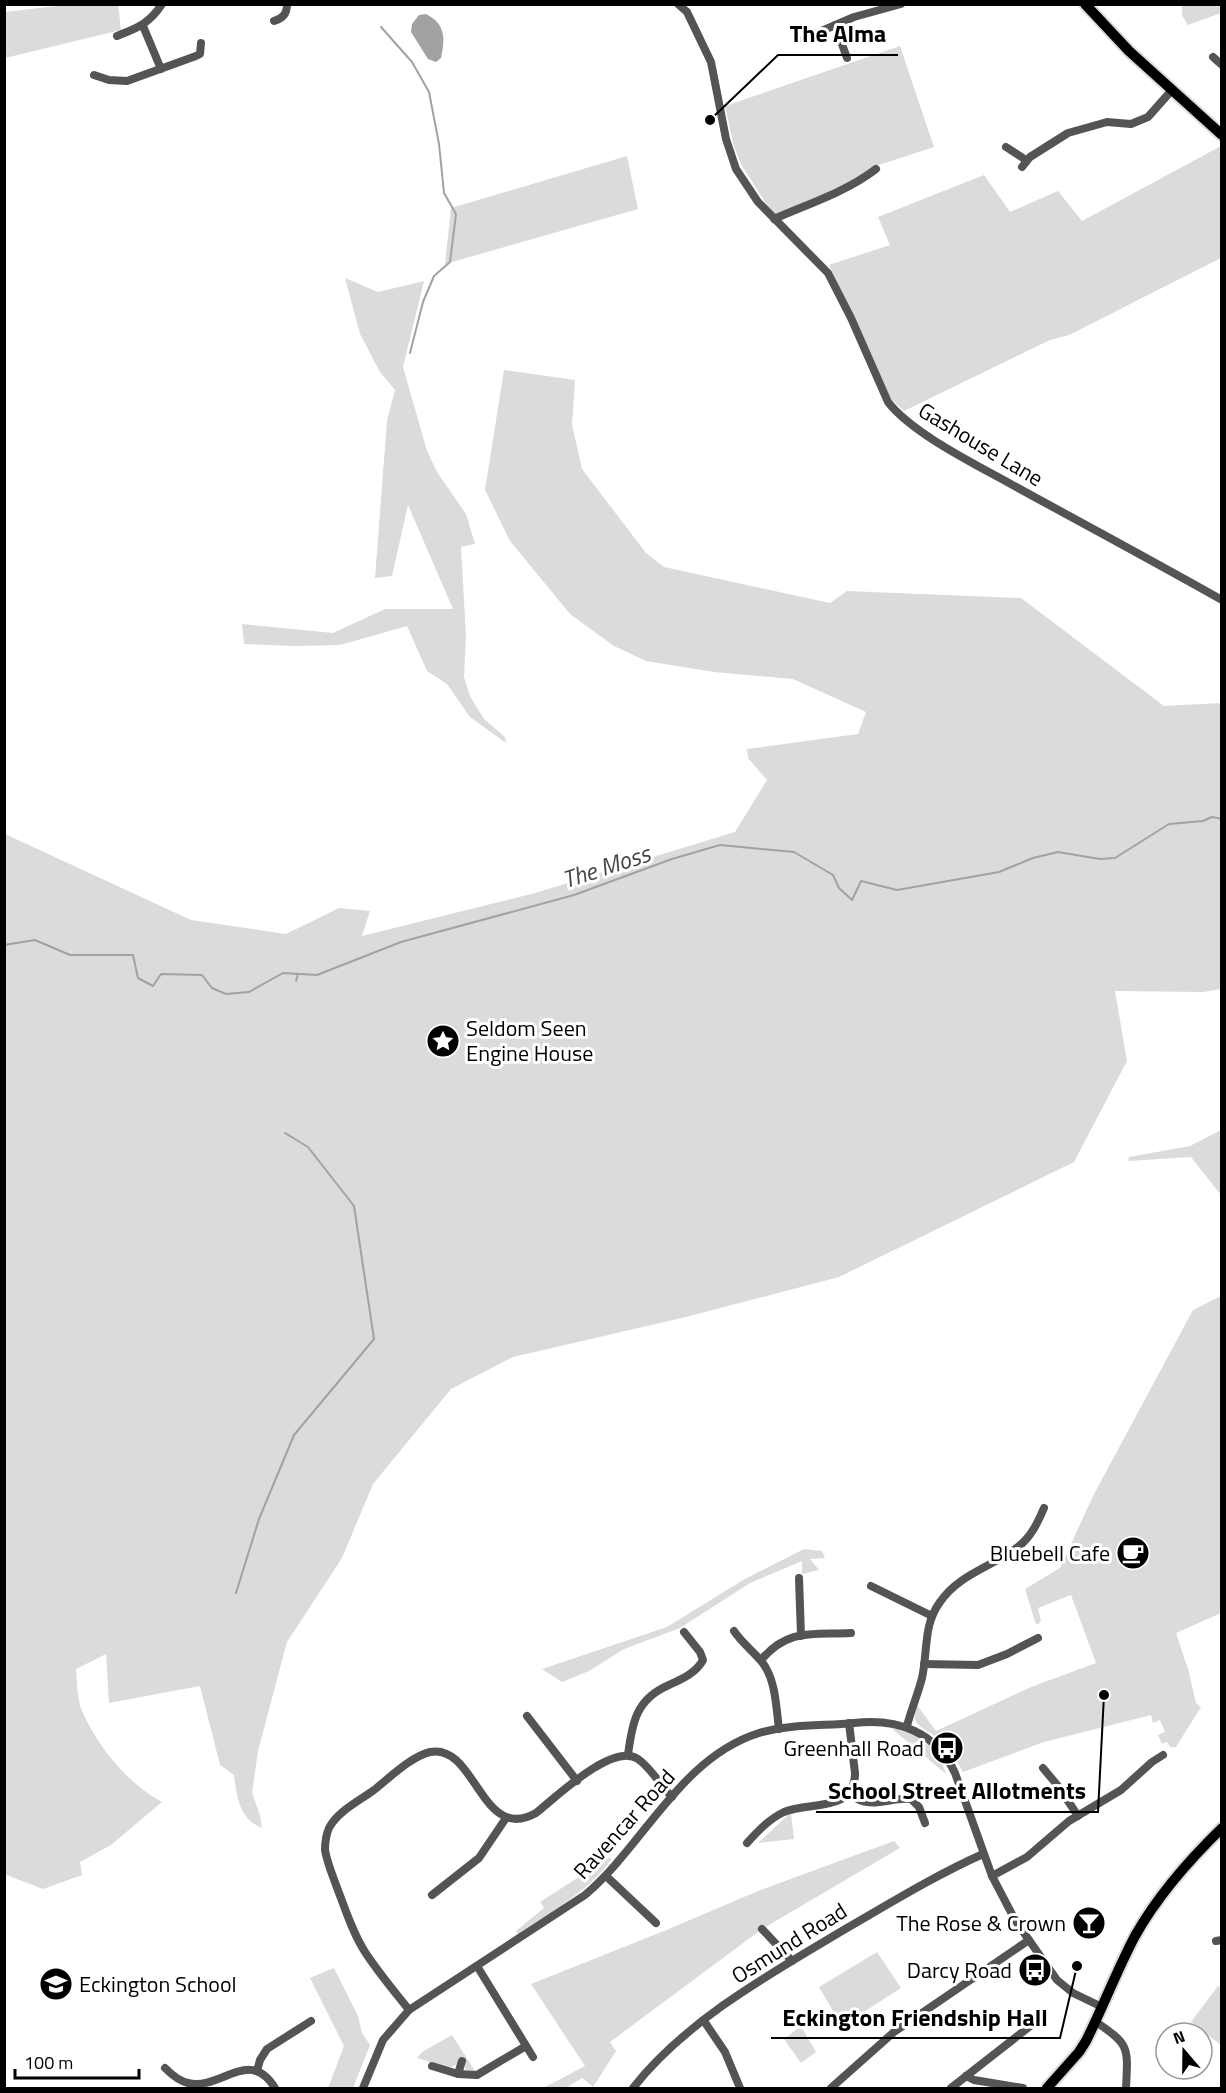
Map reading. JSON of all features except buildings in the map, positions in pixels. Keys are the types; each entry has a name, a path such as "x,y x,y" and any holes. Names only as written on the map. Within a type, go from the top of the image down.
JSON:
{"main road":[{"path":"1085,4 1129,51 1221,135"},
{"path":"1047,2088 1079,2052 1096,2022 1136,1936 1160,1897 1189,1860 1221,1828"}],"street":[{"path":"117,36 142,26 154,17 162,4"},
{"path":"274,21 284,16 287,12 287,4"},
{"name":"Gashouse Lane","path":"678,4 687,12 711,62 726,139 736,169 758,202 828,273 851,318 888,402 896,413 980,467 1221,600"},
{"path":"861,4 865,15"},
{"path":"803,39 854,17 901,4"},
{"path":"835,25 847,58"},
{"path":"142,26 161,69"},
{"path":"94,75 127,81 200,54 201,43"},
{"path":"1213,57 1221,65"},
{"path":"1006,147 1024,164 1068,133 1107,122 1131,124 1148,117 1172,90"},
{"path":"774,219 840,191 876,169"},
{"path":"1044,1508 1027,1539 956,1584 939,1603 932,1616 926,1638 922,1677 907,1726 927,1737 950,1762 992,1876 1000,1894 1029,1940 1057,1980 1073,1993 1102,2007"},
{"path":"800,1578 801,1636"},
{"path":"871,1586 932,1616"},
{"path":"734,1630 744,1644 761,1660 771,1677 779,1729"},
{"path":"628,1755 632,1726 641,1705 665,1686 693,1672 703,1660 700,1652 684,1632"},
{"path":"761,1660 779,1643 794,1636 847,1636"},
{"path":"924,1664 978,1665 1007,1654 1038,1638"},
{"path":"526,1716 577,1781"},
{"name":"Ravencar Road","path":"363,2088 383,2040 409,2010 571,1905 606,1876 695,1771 720,1752 750,1737 779,1729 885,1722 907,1726"},
{"path":"747,1842 766,1823 786,1811 837,1802 849,1794 855,1781 849,1723"},
{"path":"409,2010 364,1951 352,1927 326,1855 326,1838 329,1829 350,1807 420,1755 435,1752 443,1752 454,1758 496,1810 506,1818 528,1817 606,1761 628,1755 642,1762 672,1797"},
{"path":"992,1876 1027,1857 1078,1816 1121,1790 1163,1755"},
{"path":"1049,1769 1078,1816"},
{"path":"849,1794 868,1804 911,1799 919,1807 925,1823"},
{"path":"432,1895 479,1858 506,1818"},
{"name":"Osmund Road","path":"633,2088 666,2052 704,2021 792,1961 937,1875 983,1854"},
{"path":"606,1876 656,1923"},
{"path":"762,1929 766,1940 792,1961"},
{"path":"831,2088 894,2032 1029,1940"},
{"path":"477,1966 533,2058"},
{"path":"951,2088 1043,2016"},
{"path":"257,2071 260,2060 267,2049 311,2020"},
{"path":"704,2021 725,2052 740,2088"},
{"path":"1096,2022 1118,2037 1125,2046 1126,2088"},
{"path":"299,2028 305,2037"},
{"path":"432,2067 471,2076 484,2073 526,2046"},
{"path":"458,2074 462,2061"},
{"path":"165,2068 180,2085 212,2082 240,2071 257,2071 263,2074 275,2088"},
{"path":"966,2076 974,2080 1023,2088"}],"shaded area":[{"path":"118,4 121,30 5,58 5,12 56,6"},
{"path":"1182,5 1221,5 1221,13 1188,25 1182,15"},
{"path":"426,14 441,27 443,45 441,58 436,62 428,59 411,32 412,24 419,15"},
{"path":"900,46 934,147 876,166 834,190 777,215 773,214 742,166 734,147 725,106"},
{"path":"1221,146 1221,258 1069,335 1050,340 904,411 890,398 829,265 890,245 878,217 984,175 1010,212 1058,191 1082,221"},
{"path":"627,156 638,209 445,264 451,208"},
{"path":"345,278 378,292 424,281 403,367 427,451 437,472 466,514 475,544 461,547 466,636 464,677 470,696 484,719 505,737 506,743 470,717 447,684 427,671 407,626 340,645 244,644 242,624 333,633 385,609 453,609 408,505 392,576 375,578 387,421 395,390 380,372 360,334"},
{"path":"504,370 575,380 572,425 582,469 646,553 664,567 830,603 847,591 1021,598 1164,706 1221,703 1221,989 1203,992 1115,991 1127,1061 1074,1162 839,1277 686,1317 513,1357 451,1389 373,1484 342,1558 287,1642 258,1751 252,1793 262,1828 248,1819 244,1813 238,1799 234,1775 220,1765 200,1686 109,1703 106,1654 76,1669 80,1706 96,1738 115,1763 137,1785 162,1802 111,1845 80,1862 82,1875 43,1889 4,1874 5,834 191,920 286,934 339,908 370,911 362,936 535,893 735,832 767,780 748,758 747,749 858,734 866,712 793,679 714,672 646,661 614,646 570,614 510,541 485,490"},
{"path":"1221,1130 1221,1195 1191,1157 1128,1161 1129,1157 1190,1146"},
{"path":"1221,1296 1221,1613 1176,1633 1196,1703 1201,1707 1176,1747 1170,1747 1167,1742 1162,1744 1158,1735 1165,1732 1160,1720 1153,1723 1151,1715 1044,1742 963,1772 954,1757 941,1743 916,1722 917,1705 936,1731 1031,1687 1096,1663 1071,1595 1038,1608 1041,1622 1036,1625 1025,1589 1060,1568 1093,1496 1193,1310"},
{"path":"804,1549 822,1551 825,1558 810,1559 819,1570 802,1574 802,1561 750,1583 680,1628 624,1649 589,1671 562,1682 542,1669 667,1627 743,1580"},
{"path":"891,1728 901,1730 926,1743 938,1757 946,1774"},
{"path":"791,1814 794,1839 758,1843 786,1817"},
{"path":"894,1841 900,1848 762,1929 610,2042 616,2051 593,2087 582,2078 566,2088 545,2087 585,2066 531,1984 758,1891"},
{"path":"610,1857 611,1860 601,1872 580,1892 518,1934 516,1931 544,1908 540,1902"},
{"path":"877,1952 901,1988 842,2026 819,1987"},
{"path":"334,1968 358,2016 362,2033 370,2045 353,2088 328,2088 344,2046 310,1978"},
{"path":"1218,1986 1221,1988 1221,2045 1214,2040 1214,2021 1192,2021"},
{"path":"801,2026 816,2052 801,2063 784,2039"},
{"path":"452,2035 475,2071 466,2070 466,2061 448,2068 417,2058 422,2052"}],"waterway":[{"path":"381,27 412,62 429,92 439,144 444,193 456,214 450,262 434,276 423,302 410,353"},
{"name":"The Moss","path":"4,945 35,940 70,955 133,955 138,978 153,986 161,974 202,975 212,988 226,994 249,992 283,973 317,975 401,942 574,895 672,859 720,845 794,852 833,875 839,888 852,900 861,881 897,890 999,872 1033,858 1058,852 1100,859 1115,858 1169,824 1203,821 1212,817 1222,819"},
{"name":"The Moss","path":"296,981 298,974"},
{"path":"236,1593 259,1519 294,1435 374,1339 354,1206 308,1147 285,1133"}],"place":[{"name":"The Alma","path":"710,120"},
{"name":"Seldom Seen Engine House","path":"443,1041"},
{"name":"Bluebell Cafe","path":"1133,1553"},
{"name":"School Street Allotments","path":"1104,1695"},
{"name":"Greenhall Road","path":"947,1748"},
{"name":"The Rose & Crown","path":"1089,1923"},
{"name":"Eckington Friendship Hall","path":"1077,1966"},
{"name":"Darcy Road","path":"1035,1970"},
{"name":"Eckington School","path":"56,1984"}]}
